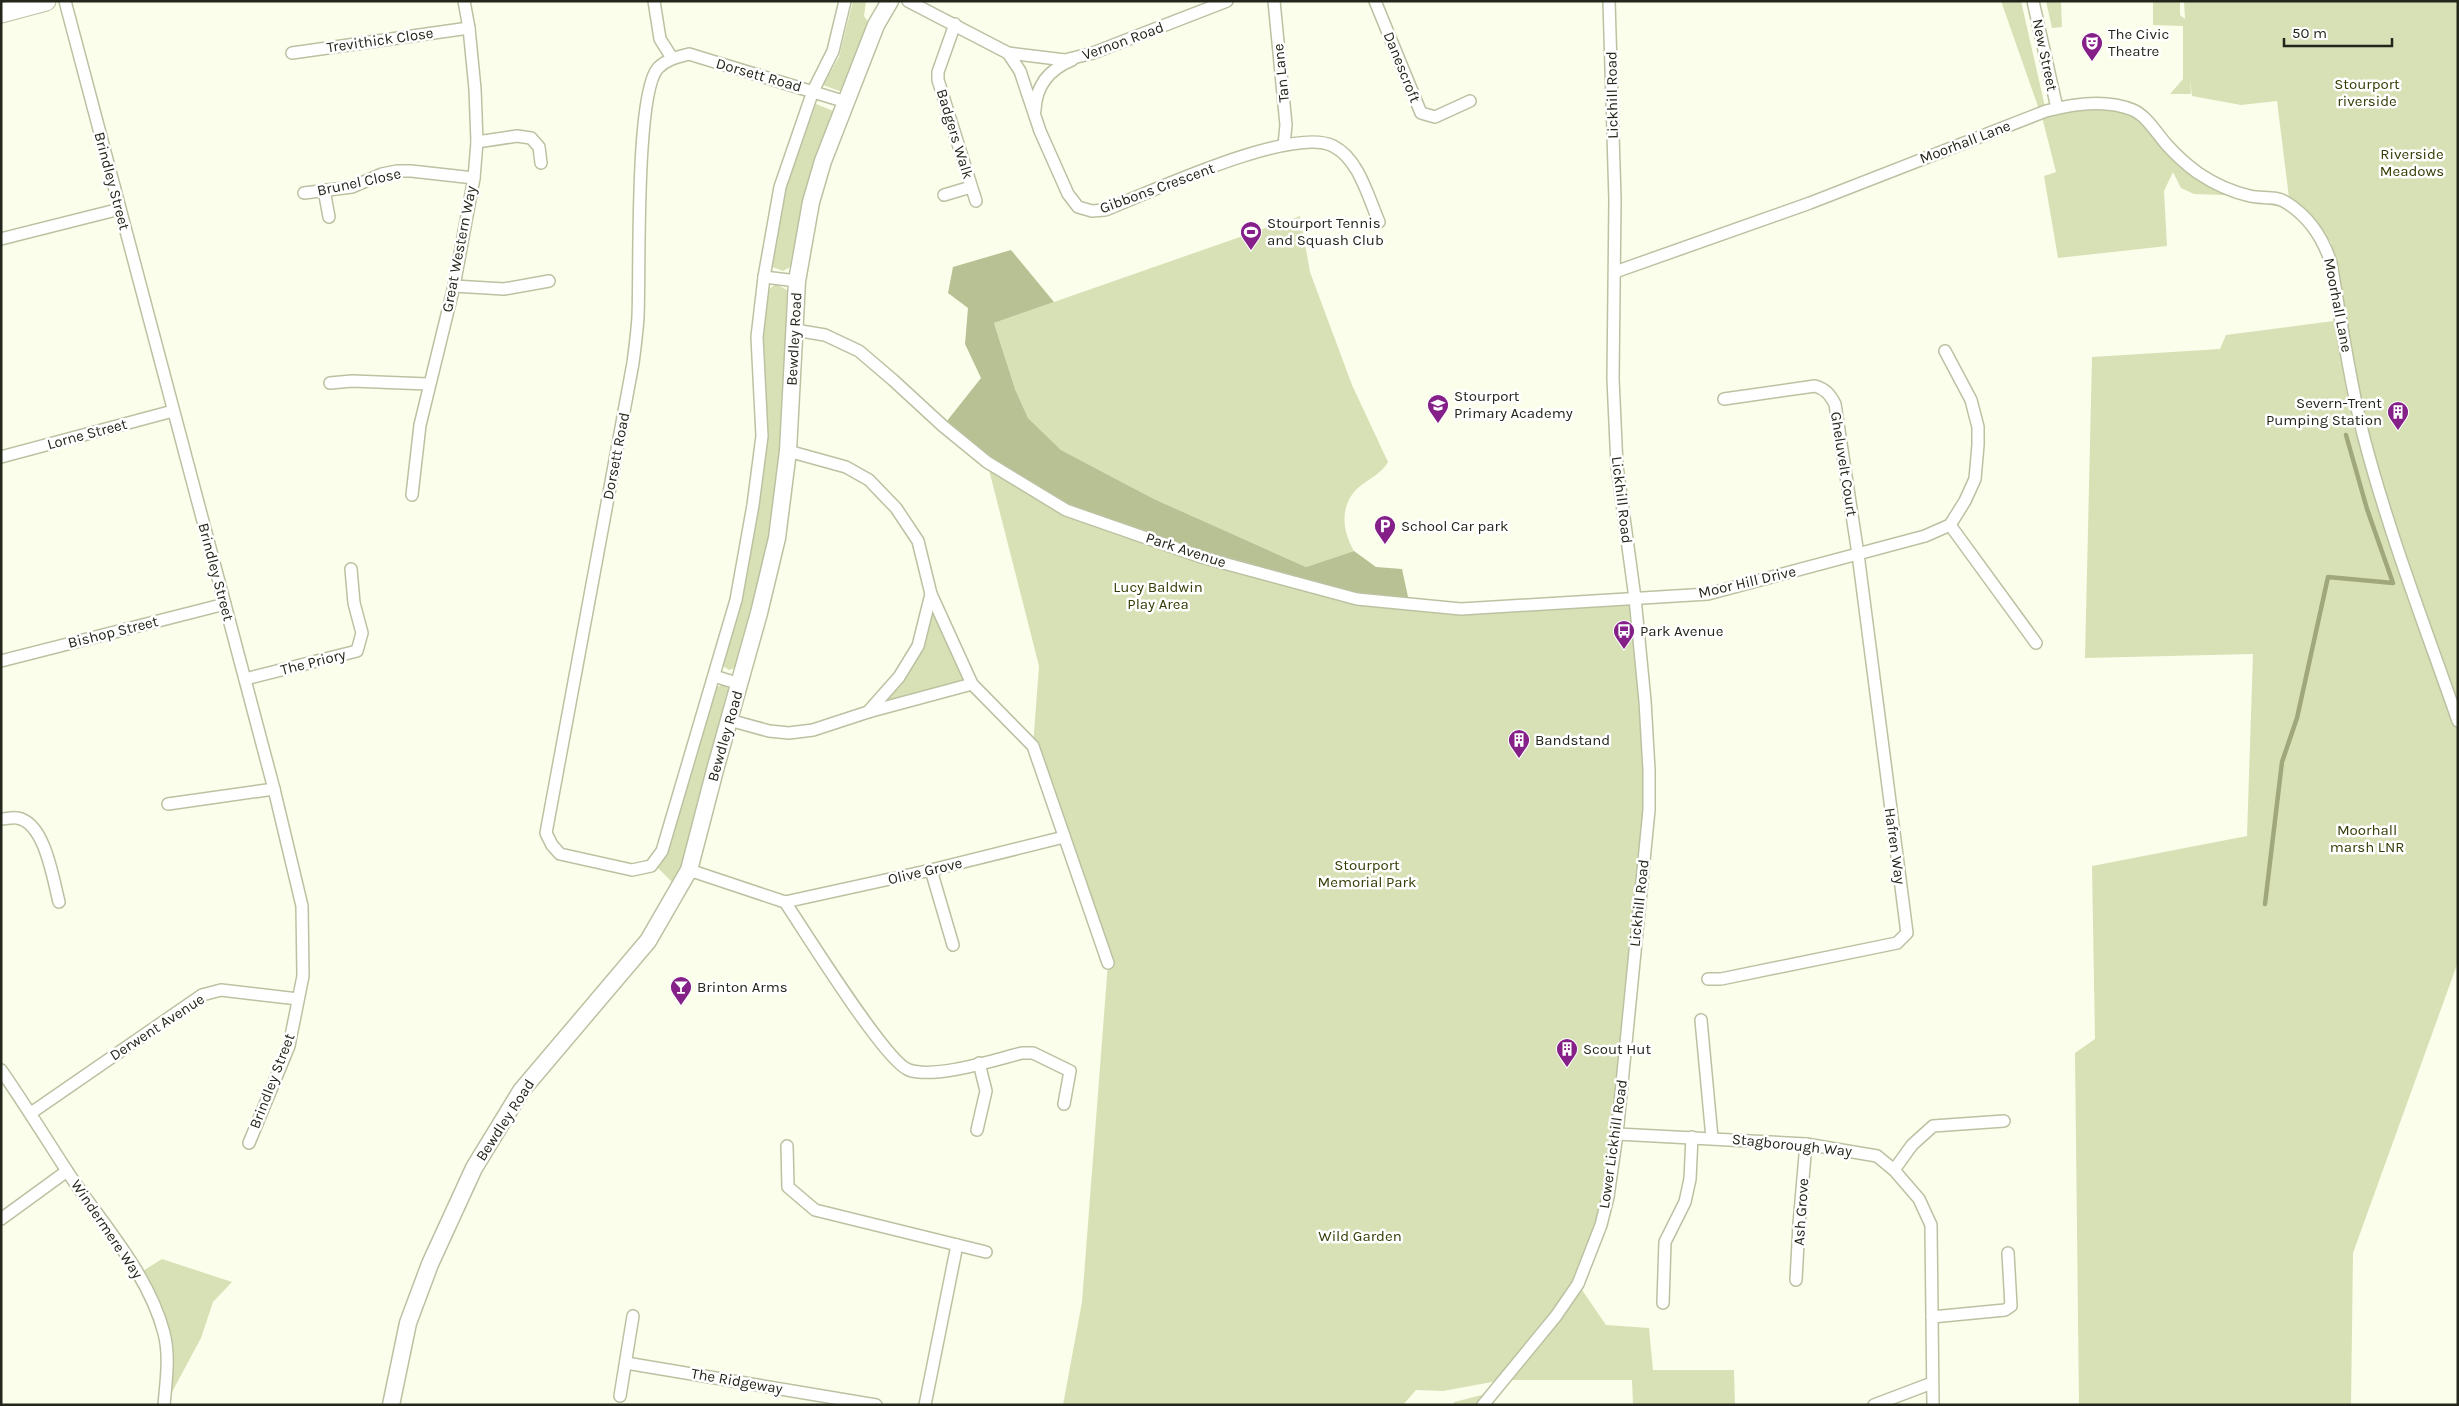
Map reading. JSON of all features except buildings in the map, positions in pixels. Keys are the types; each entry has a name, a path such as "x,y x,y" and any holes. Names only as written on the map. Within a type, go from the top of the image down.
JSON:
{"main road":[{"path":"1,12 46,1"},
{"path":"876,26 880,1"},
{"name":"Bewdley Road","path":"390,1405 408,1323 430,1264 474,1168 521,1092 648,941 689,870 740,684 777,538 788,451 798,281 811,202 823,161 846,102 876,26 890,1"}],"street":[{"name":"Brindley Street","path":"65,1 274,789 302,906 302,976 289,1046 249,1142"},
{"name":"Great Western Way","path":"412,495 420,425 428,384 454,286 474,178 477,142 469,28 464,1"},
{"path":"654,1 660,39 672,58"},
{"name":"Bewdley Road","path":"560,854 632,870 651,866 662,851 736,600 753,505 762,436 757,338 764,277 780,187 813,91 833,51 845,1"},
{"name":"Vernon Road","path":"908,1 1008,53 1065,60 1078,57 1227,1"},
{"name":"Tan Lane","path":"1274,1 1286,125 1284,145"},
{"name":"Danescroft","path":"1375,1 1421,113 1436,117 1470,101"},
{"name":"Lickhill Road","path":"1610,1 1615,272 1613,379 1617,466 1635,598 1645,700 1649,770 1649,810 1631,996"},
{"name":"New Street","path":"2033,1 2057,108"},
{"name":"Badgers Walk","path":"955,24 938,72 938,80 976,201"},
{"name":"Trevithick Close","path":"292,53 469,28"},
{"name":"Gibbons Crescent","path":"1008,53 1020,71 1035,117 1068,194 1078,207 1092,212 1105,210 1258,151 1309,141 1332,145 1356,168 1379,222"},
{"name":"Dorsett Road","path":"560,854 552,846 546,832 633,363 638,319 642,135 650,83 658,69 672,58 689,54 846,102"},
{"path":"1035,117 1038,89 1061,65 1078,57"},
{"name":"Moorhall Lane","path":"1615,272 1810,203 2057,108 2085,104 2133,110 2141,115 2167,146 2198,173 2218,184 2250,196 2280,199 2286,202 2319,234 2331,263 2357,409 2371,463 2458,721"},
{"path":"477,142 517,136 531,138 538,147 542,163"},
{"name":"Brunel Close","path":"304,193 361,184 382,174 398,171 474,178"},
{"name":"Badgers Walk","path":"944,195 971,187"},
{"path":"324,190 329,217"},
{"path":"1,238 120,209"},
{"path":"764,277 798,281"},
{"path":"454,286 504,289 549,281"},
{"name":"Park Avenue","path":"795,330 824,335 860,351 943,426 987,462 1066,510 1201,557 1357,599 1410,606 1461,609 1635,598"},
{"path":"1945,351 1971,400 1978,427 1975,479 1950,525 2036,643"},
{"path":"330,383 352,380 428,384"},
{"name":"Gheluvelt Court","path":"1724,399 1815,386 1822,388 1829,394 1835,404 1858,554"},
{"name":"Lorne Street","path":"1,457 174,411"},
{"path":"788,451 846,467 870,480 896,508 918,541 931,594 972,684 1033,746 1108,963"},
{"name":"Moor Hill Drive","path":"1635,598 1708,594 1925,536 1950,525"},
{"name":"Hafren Way","path":"1708,979 1721,979 1897,943 1907,933 1887,794 1858,554"},
{"name":"The Priory","path":"245,679 357,651 362,633 354,603 351,568"},
{"path":"868,712 899,677 918,646 931,594"},
{"name":"Bishop Street","path":"1,661 225,604"},
{"path":"714,676 740,684"},
{"path":"729,720 769,731 788,733 813,730 868,712 972,684"},
{"path":"168,804 274,789"},
{"path":"1,819 18,818 31,825 41,837 60,902"},
{"name":"Olive Grove","path":"785,902 932,870 1064,837"},
{"path":"689,870 785,902 868,1026 891,1056 907,1070 938,1072 1022,1053 1034,1053 1070,1071 1064,1104"},
{"path":"932,870 953,945"},
{"name":"Derwent Avenue","path":"32,1113 202,995 220,990 298,999"},
{"name":"Lower Lickhill Road","path":"1483,1405 1556,1316 1578,1284 1601,1225 1608,1196 1617,1134 1631,996"},
{"path":"1701,1020 1712,1138"},
{"path":"977,1130 986,1091 980,1063"},
{"name":"Windermere Way","path":"1,1070 32,1113 67,1171 138,1274 158,1315 164,1335 166,1353 164,1405"},
{"path":"1894,1170 1912,1145 1933,1126 2004,1121"},
{"name":"Stagborough Way","path":"1617,1134 1806,1144 1877,1156 1894,1170 1919,1199 1931,1226 1933,1405"},
{"path":"1663,1303 1665,1242 1687,1194 1690,1179 1692,1137"},
{"name":"Ash Grove","path":"1796,1280 1806,1144"},
{"path":"787,1146 788,1187 815,1210 986,1252"},
{"path":"1,1219 67,1171"},
{"path":"925,1405 957,1245"},
{"path":"1932,1318 2005,1310 2011,1306 2008,1253"},
{"path":"620,1396 633,1316"},
{"name":"The Ridgeway","path":"626,1363 876,1405"},
{"path":"1874,1405 1932,1383"}],"green space":[{"path":"853,1 866,1 864,16 871,26 845,93 823,85 839,57"},
{"path":"2001,1 2021,1 2046,111 2068,106 2133,110 2184,162 2250,196 2194,194 2181,188 2173,172 2164,191 2167,246 2058,258 2044,176 2056,172 2043,121"},
{"path":"2046,1 2061,1 2062,27 2052,28"},
{"path":"2153,1 2180,1 2180,15 2185,19 2184,1 2458,1 2458,962 2353,1253 2351,1405 2079,1405 2075,1053 2095,1039 2092,866 2247,836 2253,654 2085,658 2092,357 2220,349 2226,335 2341,320 2345,334 2331,242 2302,211 2290,206 2277,101 2241,105 2192,96 2190,80 2191,94 2170,94 2183,79 2183,26 2153,25"},
{"path":"816,104 838,113 794,265 783,271 770,266 784,188"},
{"path":"1300,216 1310,272 1352,385 1388,462 1379,473 1359,487 1348,502 1345,510 1345,526 1354,551 1306,567 1154,499 1061,450 1028,418 1015,389 994,323"},
{"path":"1011,250 1054,302 994,323 1015,389 1028,418 1061,450 1154,499 1306,567 1354,551 1376,567 1402,569 1410,606 1357,599 1201,557 1066,510 943,426 981,378 965,344 968,308 948,293 953,267"},
{"path":"776,284 787,290 784,413 776,506 768,553 755,603 735,668 729,670 723,666 740,601 757,505 761,338 765,292"},
{"name":"Stourport Memorial Park","path":"987,462 1410,606 1635,598 1649,770 1614,1166 1578,1284 1606,1325 1649,1328 1653,1370 1734,1370 1735,1405 1633,1405 1632,1380 1503,1380 1443,1391 1416,1390 1403,1405 1063,1405 1082,1302 1108,963 1033,746 1039,666"},
{"path":"931,594 972,684 868,712 918,646"},
{"path":"724,683 730,691 677,887 656,866 666,852 716,688"},
{"path":"162,1259 232,1282 213,1302 201,1338 165,1405 166,1355 138,1274"},
{"path":"1494,1392 1483,1405 1453,1405 1454,1402"}],"waterway":[{"path":"2265,904 2282,762 2297,718 2328,577 2393,583 2367,509 2346,435"}],"place":[{"name":"The Civic Theatre","path":"2092,62"},
{"name":"Stourport Tennis and Squash Club","path":"1251,251"},
{"name":"Stourport Primary Academy","path":"1438,424"},
{"name":"Severn-Trent Pumping Station","path":"2398,431"},
{"name":"School Car park","path":"1385,545"},
{"name":"Park Avenue","path":"1624,650"},
{"name":"Bandstand","path":"1519,759"},
{"name":"Brinton Arms","path":"681,1006"},
{"name":"Scout Hut","path":"1567,1068"}],"park label":[{"name":"Stourport riverside","path":"2367,92"},
{"name":"Riverside Meadows","path":"2412,162"},
{"name":"Lucy Baldwin Play Area","path":"1158,596"},
{"name":"Moorhall marsh LNR","path":"2367,838"},
{"name":"Wild Garden","path":"1360,1236"}]}
